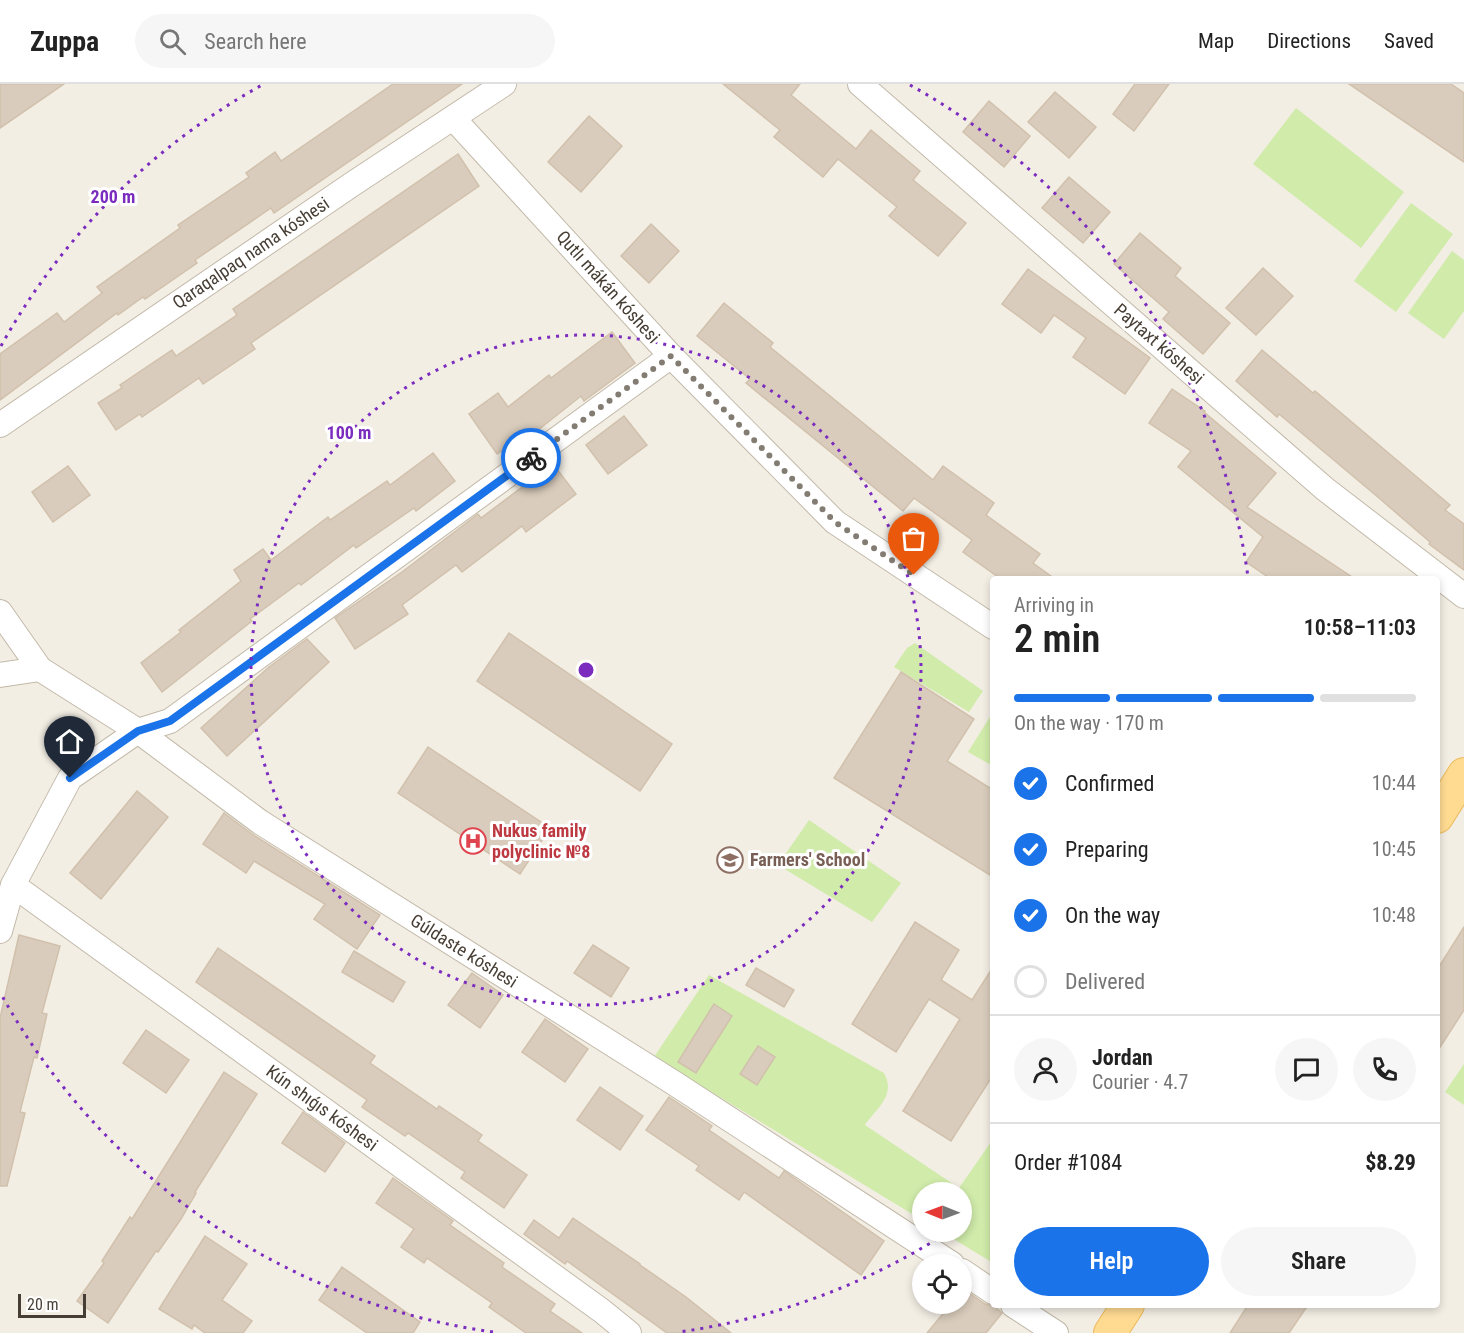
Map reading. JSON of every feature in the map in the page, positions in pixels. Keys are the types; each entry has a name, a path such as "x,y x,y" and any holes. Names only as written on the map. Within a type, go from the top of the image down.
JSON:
{"main road":[{"path":"1440,812 1464,774"},
{"path":"1110,1333 1126,1308"}],"street":[{"name":"Qaraqalpaq nama kóshesi","path":"0,425 341,192 504,84"},
{"name":"Paytaxt kóshesi","path":"860,84 1325,489 1438,576"},
{"name":"Qutlı mákán kóshesi","path":"453,118 671,356 835,522 990,625"},
{"path":"0,931 13,885 70,778 138,731 170,721 671,356"},
{"name":"Paytaxt kóshesi","path":"1440,578 1464,596"},
{"name":"Gúldaste kóshesi","path":"0,612 40,669 138,731 260,822 674,1083 937,1254"},
{"path":"0,675 40,669"},
{"name":"Kún shıǵıs kóshesi","path":"13,885 629,1333"},
{"path":"972,1278 990,1290"},
{"path":"1018,1308 1056,1333"}],"green space":[{"path":"1296,108 1404,192 1361,248 1253,164"},
{"path":"1411,203 1453,234 1396,312 1354,281"},
{"path":"1452,251 1464,260 1464,311 1444,339 1408,313"},
{"path":"915,643 983,691 969,712 894,667 907,648"},
{"path":"990,717 990,764 968,752"},
{"path":"809,820 901,883 872,922 778,865"},
{"path":"709,975 884,1073 888,1088 887,1094 865,1125 950,1182 912,1182 912,1214 654,1057"},
{"path":"1464,1064 1464,1105 1445,1092"},
{"path":"990,1143 990,1261 958,1242 972,1242 972,1182 963,1182"}],"building":[{"path":"0,84 64,84 0,128"},
{"path":"393,84 462,84 274,213 271,208 195,260 197,263 145,299 143,297 118,315 117,313 0,400 0,354 57,313 64,322 102,293 97,287 180,228 178,225 249,177 246,173 275,152 281,161"},
{"path":"723,84 800,84 791,95 856,149 871,130 920,171 913,180 966,223 938,256 889,216 897,207 838,159 823,177 774,137 780,130"},
{"path":"1135,84 1169,84 1134,131 1113,114"},
{"path":"1349,84 1451,84 1464,93 1464,162"},
{"path":"1055,92 1096,127 1069,158 1028,122"},
{"path":"989,101 1030,136 1004,167 963,132"},
{"path":"589,116 622,146 581,192 548,162"},
{"path":"458,154 479,186 251,343 255,349 203,384 199,378 142,417 140,414 116,430 98,403 122,388 120,385 172,350 176,356 237,315 233,309"},
{"path":"1069,177 1110,212 1083,243 1042,208"},
{"path":"651,224 679,251 649,283 621,256"},
{"path":"1140,233 1181,268 1175,276 1230,323 1203,354 1163,319 1169,312 1114,264"},
{"path":"1263,268 1293,296 1256,335 1226,308"},
{"path":"1028,269 1150,358 1125,394 1073,357 1086,338 1054,315 1041,333 1002,304"},
{"path":"724,303 773,343 770,347 933,480 943,466 994,503 986,515 1040,554 1033,563 1051,576 997,576 963,552 972,540 914,498 903,511 746,383 750,379 697,336"},
{"path":"612,332 635,363 584,401 581,396 533,434 530,430 497,454 469,414 498,393 508,407 549,375 551,378"},
{"path":"1262,350 1313,393 1315,391 1450,505 1445,510 1464,524 1464,570 1429,544 1430,542 1379,498 1279,414 1277,417 1236,381"},
{"path":"1172,389 1205,411 1276,473 1247,507 1350,576 1267,576 1246,562 1263,537 1178,467 1191,451 1149,423"},
{"path":"624,416 647,445 608,474 586,445"},
{"path":"433,453 455,481 416,511 414,508 356,548 354,545 301,585 299,583 250,619 252,621 162,692 141,663 241,581 234,570 263,549 271,560 328,517 330,520 387,481 390,485"},
{"path":"553,464 576,494 526,532 522,526 462,572 456,565 402,605 408,614 355,649 335,618 402,572 478,514 481,518"},
{"path":"68,466 90,495 53,522 32,492"},
{"path":"509,633 672,744 640,791 477,681"},
{"path":"307,639 329,662 227,756 201,728 269,667"},
{"path":"901,672 974,719 947,761 990,788 990,875 834,778"},
{"path":"428,747 550,828 520,874 398,793"},
{"path":"137,791 168,817 101,899 70,873"},
{"path":"224,813 252,834 380,915 357,949 314,919 325,904 254,861 246,873 203,844"},
{"path":"915,922 959,950 941,980 972,1000 990,972 990,1080 951,1141 903,1111 960,1019 929,999 896,1052 852,1024"},
{"path":"1464,927 1464,1010 1440,1047 1440,965"},
{"path":"19,935 60,946 42,1013 47,1014 37,1058 34,1057 20,1112 25,1113 7,1186 0,1186 0,1018"},
{"path":"593,945 629,968 611,997 574,973"},
{"path":"218,948 375,1056 370,1063 437,1109 439,1106 482,1135 478,1141 527,1175 504,1208 461,1178 465,1172 408,1133 405,1136 362,1107 367,1100 196,982"},
{"path":"354,951 405,982 393,1002 342,972"},
{"path":"756,968 794,990 784,1007 746,985"},
{"path":"472,973 503,995 480,1028 448,1005"},
{"path":"714,1004 732,1016 696,1073 678,1062"},
{"path":"545,1019 588,1049 565,1082 522,1052"},
{"path":"146,1030 189,1060 166,1093 123,1063"},
{"path":"758,1046 775,1057 757,1085 740,1074"},
{"path":"224,1072 257,1094 195,1192 181,1219 158,1252 156,1251 108,1323 77,1301 104,1263 102,1261 130,1217 132,1219"},
{"path":"600,1087 643,1116 620,1150 577,1120"},
{"path":"669,1097 712,1126 709,1130 779,1178 784,1171 884,1241 861,1275 744,1192 739,1200 696,1170 699,1166 646,1130"},
{"path":"303,1112 345,1143 325,1172 282,1143"},
{"path":"393,1178 453,1221 450,1225 504,1263 502,1267 555,1304 550,1311 582,1333 526,1333 489,1307 492,1303 427,1258 424,1263 401,1247 414,1229 376,1203"},
{"path":"573,1218 686,1297 731,1333 667,1333 567,1261 565,1264 524,1234 534,1220 559,1238"},
{"path":"205,1236 247,1264 222,1300 252,1321 243,1333 205,1333 194,1325 192,1329 159,1309"},
{"path":"342,1267 420,1322 413,1333 367,1333 319,1300"},
{"path":"972,1295 990,1305 990,1308 996,1308 1002,1313 986,1333 927,1333 943,1314 972,1314"},
{"path":"1246,1308 1306,1308 1289,1333 1230,1333"}],"way so far":[{"path":"531,458 671,356 835,522 914,575"}],"place":[{"name":"Nukus family polyclinic №8","path":"473,841"},
{"name":"Farmers' School","path":"730,860"}],"route":[{"path":"70,778 138,731 170,721 531,458"}]}
